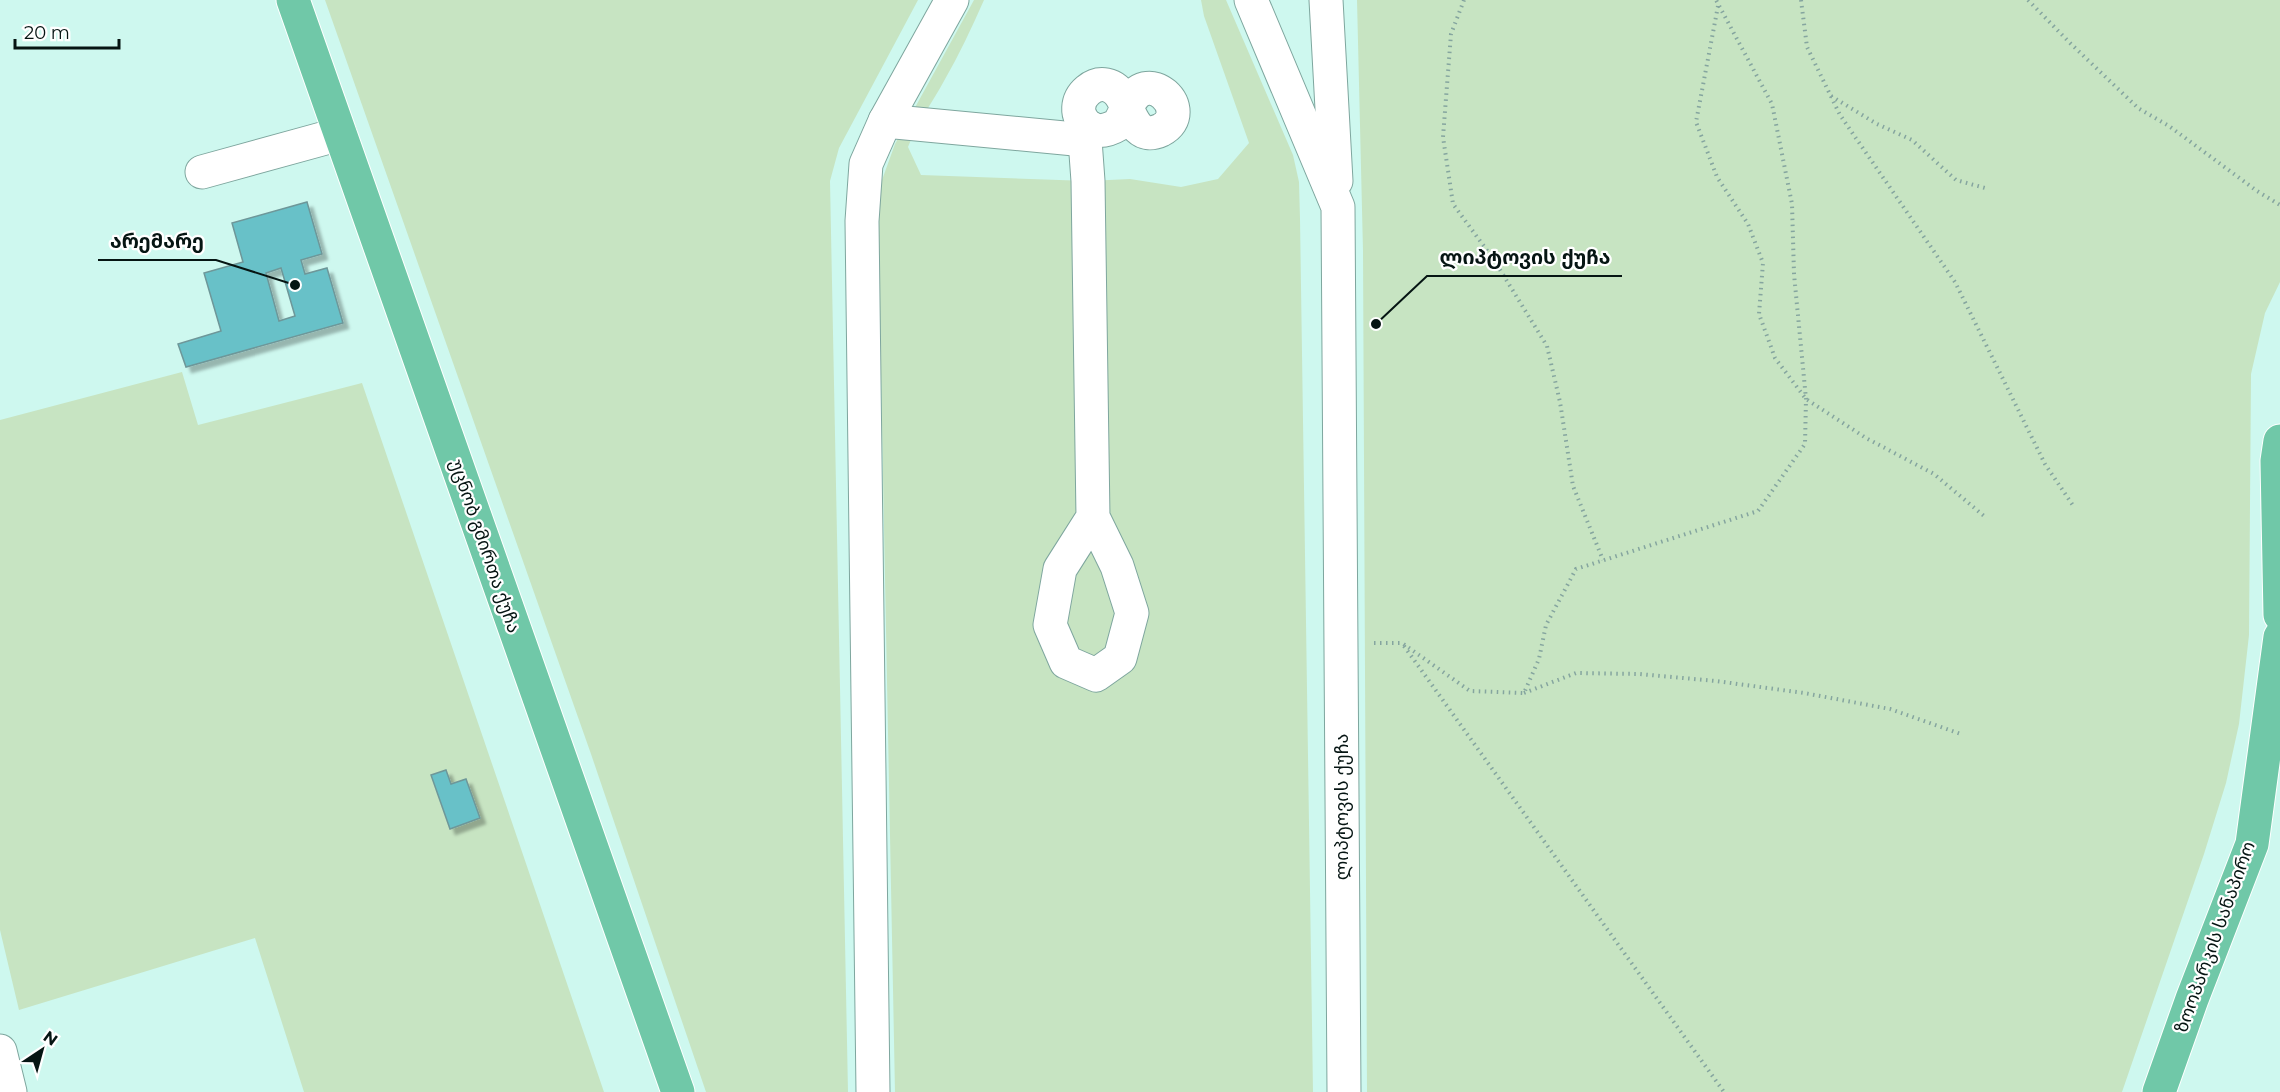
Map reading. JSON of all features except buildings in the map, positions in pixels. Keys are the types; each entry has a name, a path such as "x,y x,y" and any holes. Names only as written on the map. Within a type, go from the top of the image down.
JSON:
{"main road":[{"name":"უცნობ გმირთა ქუჩა","path":"293,0 678,1092"},
{"path":"2280,441 2277,461 2280,615"},
{"name":"ზოოპარკის სანაპირო","path":"2158,1092 2252,844 2280,637"}],"street":[{"path":"873,1092 862,221 866,164 885,122 952,0"},
{"name":"ლიპტოვის ქუჩა","path":"1251,0 1338,207 1344,1092"},
{"path":"1326,0 1338,207"},
{"path":"1093,517 1089,135 1080,116 1081,98 1086,90 1103,84 1119,93 1127,108"},
{"path":"885,122 1089,135"},
{"path":"202,172 340,134"},
{"path":"0,1051 10,1092"}],"path":[{"path":"1464,0 1451,34 1443,137 1453,204 1494,260 1547,346 1560,402 1572,486 1603,560"},
{"path":"1801,0 1807,47 1840,115 1955,282 2045,464 2074,507"},
{"path":"2028,0 2138,108 2169,126 2257,191 2280,205"},
{"path":"1524,693 1539,660 1546,625 1576,569 1758,511 1804,444 1806,399 1794,274 1792,204 1772,104 1717,2"},
{"path":"1717,2 1696,122 1717,177 1748,224 1763,263 1759,314 1775,358 1806,399 1866,438 1934,474 1984,516"},
{"path":"1831,96 1878,124 1912,140 1956,180 1985,188"},
{"path":"1341,643 1402,643 1470,691 1524,693 1576,673 1639,674 1716,681 1804,693 1890,710 1961,734"},
{"path":"1402,643 1724,1092"}],"green space":[{"path":"325,0 918,0 839,148 830,181 848,1092 706,1092 591,754"},
{"path":"974,0 984,0 955,61 920,121 908,147 921,175 1088,181 1130,179 1181,187 1218,179 1249,143 1204,16 1201,0 1226,0 1293,155 1299,182 1300,219 1313,1092 895,1092 878,219 882,180 895,144"},
{"path":"1357,0 2280,0 2280,282 2265,313 2251,374 2249,635 2239,724 2226,783 2204,854 2122,1092 1367,1092 1363,251"},
{"path":"182,372 198,425 362,383 604,1092 304,1092 255,938 19,1010 0,930 0,420"}],"place":[{"name":"არემარე","path":"295,285"},
{"name":"ლიპტოვის ქუჩა","path":"1376,324"}]}
